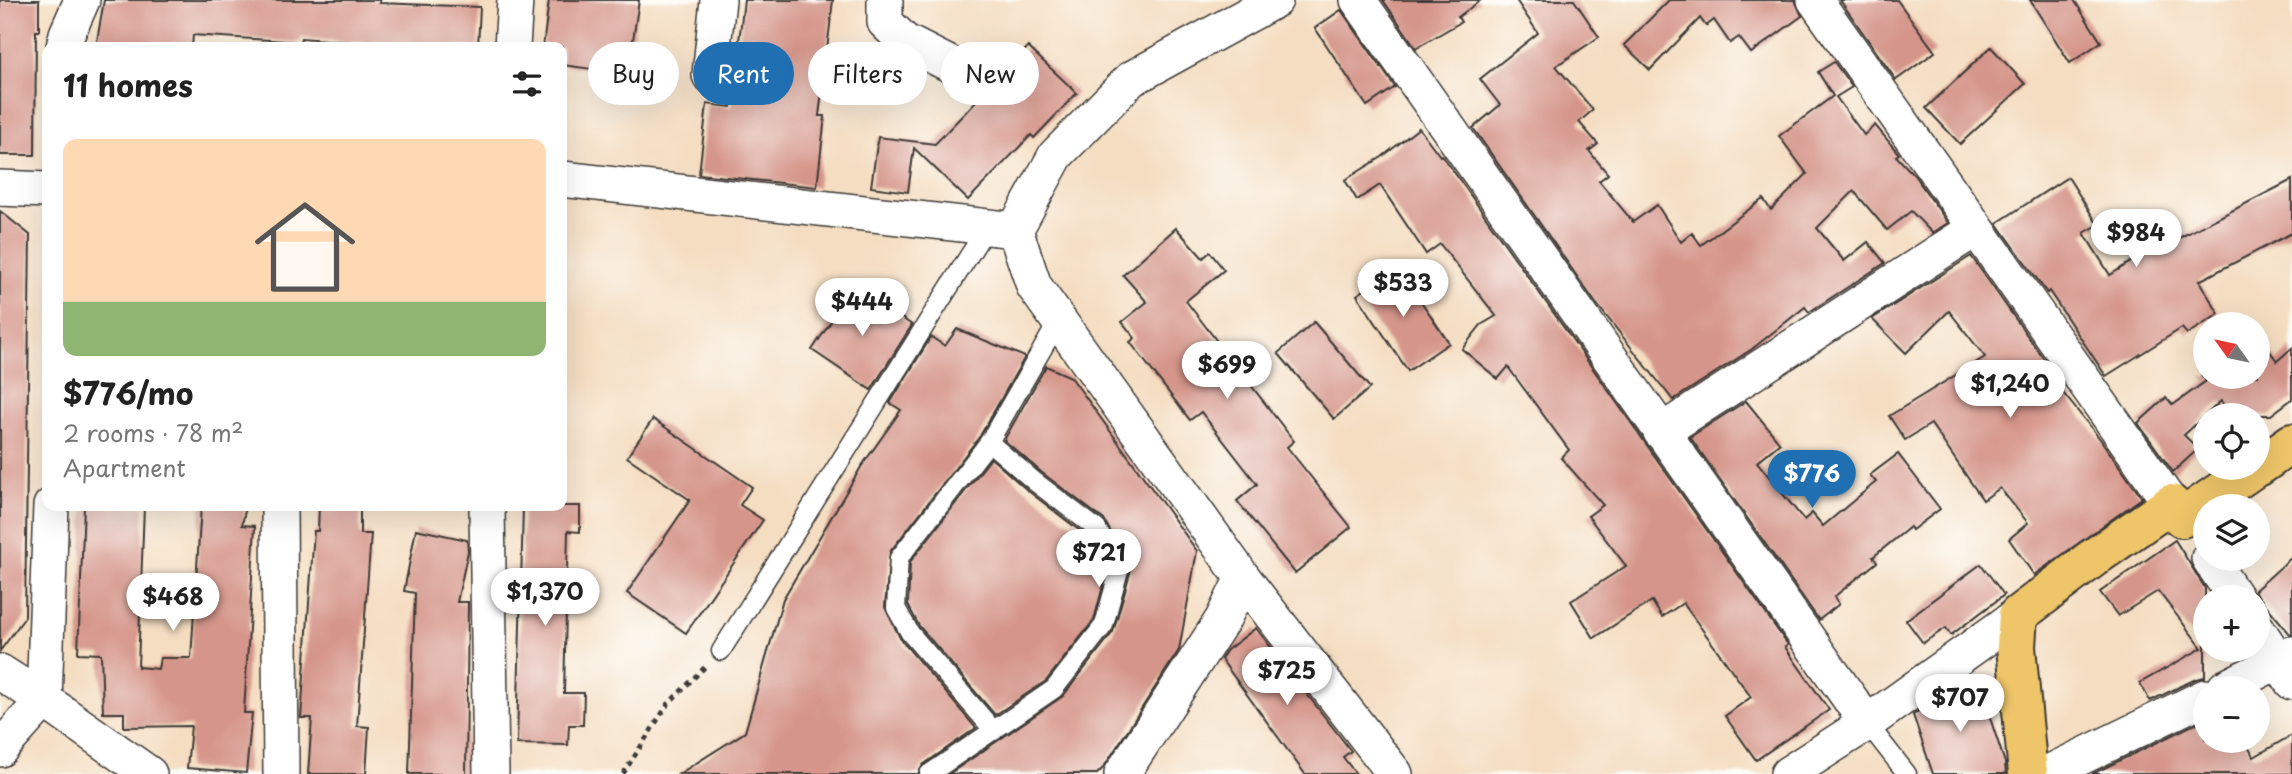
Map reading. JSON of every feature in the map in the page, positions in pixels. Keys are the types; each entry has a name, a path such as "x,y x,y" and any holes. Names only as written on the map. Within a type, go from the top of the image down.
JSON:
{"main road":[{"path":"2270,458 2292,443"},
{"path":"2028,774 2016,647 2018,615 2093,558 2233,480"}],"street":[{"path":"66,42 82,0"},
{"path":"512,42 515,0"},
{"path":"714,42 718,0"},
{"path":"885,0 885,22 904,41 941,60"},
{"path":"1001,229 1056,155 1131,79 1275,0"},
{"path":"1359,0 1867,723"},
{"path":"1815,0 2193,535"},
{"path":"567,180 1001,229"},
{"path":"0,188 42,190"},
{"path":"1001,229 1034,286 1244,578 1392,773"},
{"path":"1661,432 1975,229"},
{"path":"0,748 44,700 51,511"},
{"path":"279,511 281,774"},
{"path":"487,511 491,774"},
{"path":"1122,774 1223,619 1244,578"},
{"path":"1788,774 1867,723 2018,615"},
{"path":"2259,676 2288,666 2270,644"},
{"path":"0,671 149,774"},
{"path":"2046,774 2193,703"}],"lane":[{"path":"721,651 1001,229"},
{"path":"994,730 910,633 896,608 899,558 989,442 1059,320"},
{"path":"929,774 1054,689 1104,625 1119,570 1097,529 1034,481 989,442"},
{"path":"1867,723 1907,774"}],"path":[{"path":"623,774 668,704 721,651"}],"building":[{"path":"0,0 39,0 39,31 36,31 35,155 0,155"},
{"path":"104,0 380,0 379,3 480,7 478,42 353,42 301,38 300,42 193,35 192,42 97,42"},
{"path":"549,0 639,0 633,42 588,42 588,69 567,66 567,42 544,42"},
{"path":"744,0 833,0 828,42 808,42 808,105 820,105 819,116 825,116 817,187 699,174 707,105 794,105 794,42 739,42"},
{"path":"1383,0 1481,0 1458,17 1461,22 1416,48"},
{"path":"1516,0 1574,0 1599,37 1556,66 1593,110 1579,122 1598,144 1589,151 1608,174 1599,181 1633,222 1657,205 1681,242 1692,233 1701,245 1763,199 1771,210 1807,174 1779,136 1833,96 1818,72 1834,62 1852,87 1836,97 1864,135 1875,125 1948,223 1932,233 1911,211 1887,230 1854,191 1817,228 1844,261 1868,242 1885,263 1809,312 1805,307 1752,349 1673,400 1595,302 1473,128 1500,105 1480,79 1538,33"},
{"path":"1669,0 1795,0 1802,16 1751,53 1739,37 1730,43 1714,20 1706,26 1700,18 1650,70 1624,45"},
{"path":"1840,0 1897,0 1935,52 1896,80"},
{"path":"2030,0 2074,0 2101,42 2070,63"},
{"path":"1341,10 1395,87 1367,106 1315,28"},
{"path":"1991,47 2025,84 1960,144 1926,108"},
{"path":"1039,57 1077,93 1034,138 1031,135 968,200 914,148 908,192 871,187 878,137 935,144 972,105 1039,105"},
{"path":"1419,128 1440,156 1442,155 1788,645 1785,647 1829,710 1756,760 1725,716 1751,697 1683,603 1662,617 1652,601 1594,638 1571,601 1626,566 1588,516 1603,505 1561,458 1569,450 1508,367 1498,379 1462,349 1481,325 1496,316 1440,244 1426,254 1380,185 1357,200 1345,180 1382,157"},
{"path":"2068,177 2098,225 2084,233 2110,275 2170,237 2173,241 2292,180 2292,233 2199,281 2218,312 2193,312 2193,330 2187,334 2182,328 2106,376 2049,291 2047,293 1997,223"},
{"path":"0,211 30,235 25,617 0,651"},
{"path":"1176,228 1203,258 1210,252 1224,270 1186,301 1294,441 1287,447 1351,527 1295,573 1237,501 1257,484 1201,412 1190,420 1130,342 1135,338 1122,322 1147,302 1123,275"},
{"path":"1971,256 2048,365 2044,369 2100,439 2142,498 2034,575 2009,539 2028,523 2000,488 1983,500 1931,424 1905,440 1889,416 1985,357 1949,311 1906,353 1872,319"},
{"path":"1398,267 1449,343 1408,371 1357,295"},
{"path":"855,286 912,325 871,390 812,350"},
{"path":"1314,322 1370,388 1334,419 1278,353"},
{"path":"957,329 1025,357 980,436 890,552 885,607 901,640 976,728 923,765 918,774 679,774 745,732 783,599 861,467 901,410 890,403 931,337 945,346"},
{"path":"2292,348 2292,399 2271,415 2270,403 2193,403 2193,427 2184,435 2193,444 2193,454 2173,472 2138,423 2166,398 2173,405 2195,389 2270,389 2270,351 2277,361"},
{"path":"1046,366 1071,377 1197,551 1179,650 1097,774 949,774 1063,696 1113,632 1130,573 1129,565 1104,520 1004,440"},
{"path":"1746,401 1780,443 1757,462 1804,520 1812,513 1823,526 1876,482 1870,475 1898,454 1940,509 1912,530 1910,527 1873,557 1877,562 1834,597 1839,604 1819,620 1690,437"},
{"path":"653,419 752,487 740,505 763,520 686,633 627,593 690,500 627,457"},
{"path":"991,458 1088,537 1107,571 1094,620 1046,681 995,715 919,626 908,605 910,562"},
{"path":"567,506 580,506 580,532 568,531 564,693 584,693 583,725 569,725 568,745 517,744 523,511 567,511"},
{"path":"84,511 144,511 138,667 158,669 160,658 191,658 201,511 245,511 242,525 255,526 244,713 252,713 246,773 187,768 191,726 124,727 124,713 103,713 101,654 78,653"},
{"path":"319,511 360,511 360,534 371,534 357,726 369,727 366,774 308,774 312,718 301,718 314,531 318,531"},
{"path":"416,529 467,540 468,551 457,602 468,602 466,774 409,774 415,593 404,591"},
{"path":"2175,540 2203,585 2193,585 2193,636 2158,591 2118,616 2100,592"},
{"path":"2292,557 2292,634 2270,610 2270,585 2261,585"},
{"path":"1981,564 2004,595 1951,635 1946,628 1923,643 1906,620"},
{"path":"1256,628 1351,751 1343,757 1356,774 1305,774 1221,659 1227,650"},
{"path":"2193,653 2193,662 2205,662 2205,676 2193,676 2193,680 2150,701 2140,683"},
{"path":"1977,679 2005,763 2006,774 1933,774 1913,715 1944,693 1968,686"},
{"path":"2193,725 2193,753 2252,753 2254,757 2261,753 2270,753 2270,748 2292,735 2292,774 2092,774"}]}
